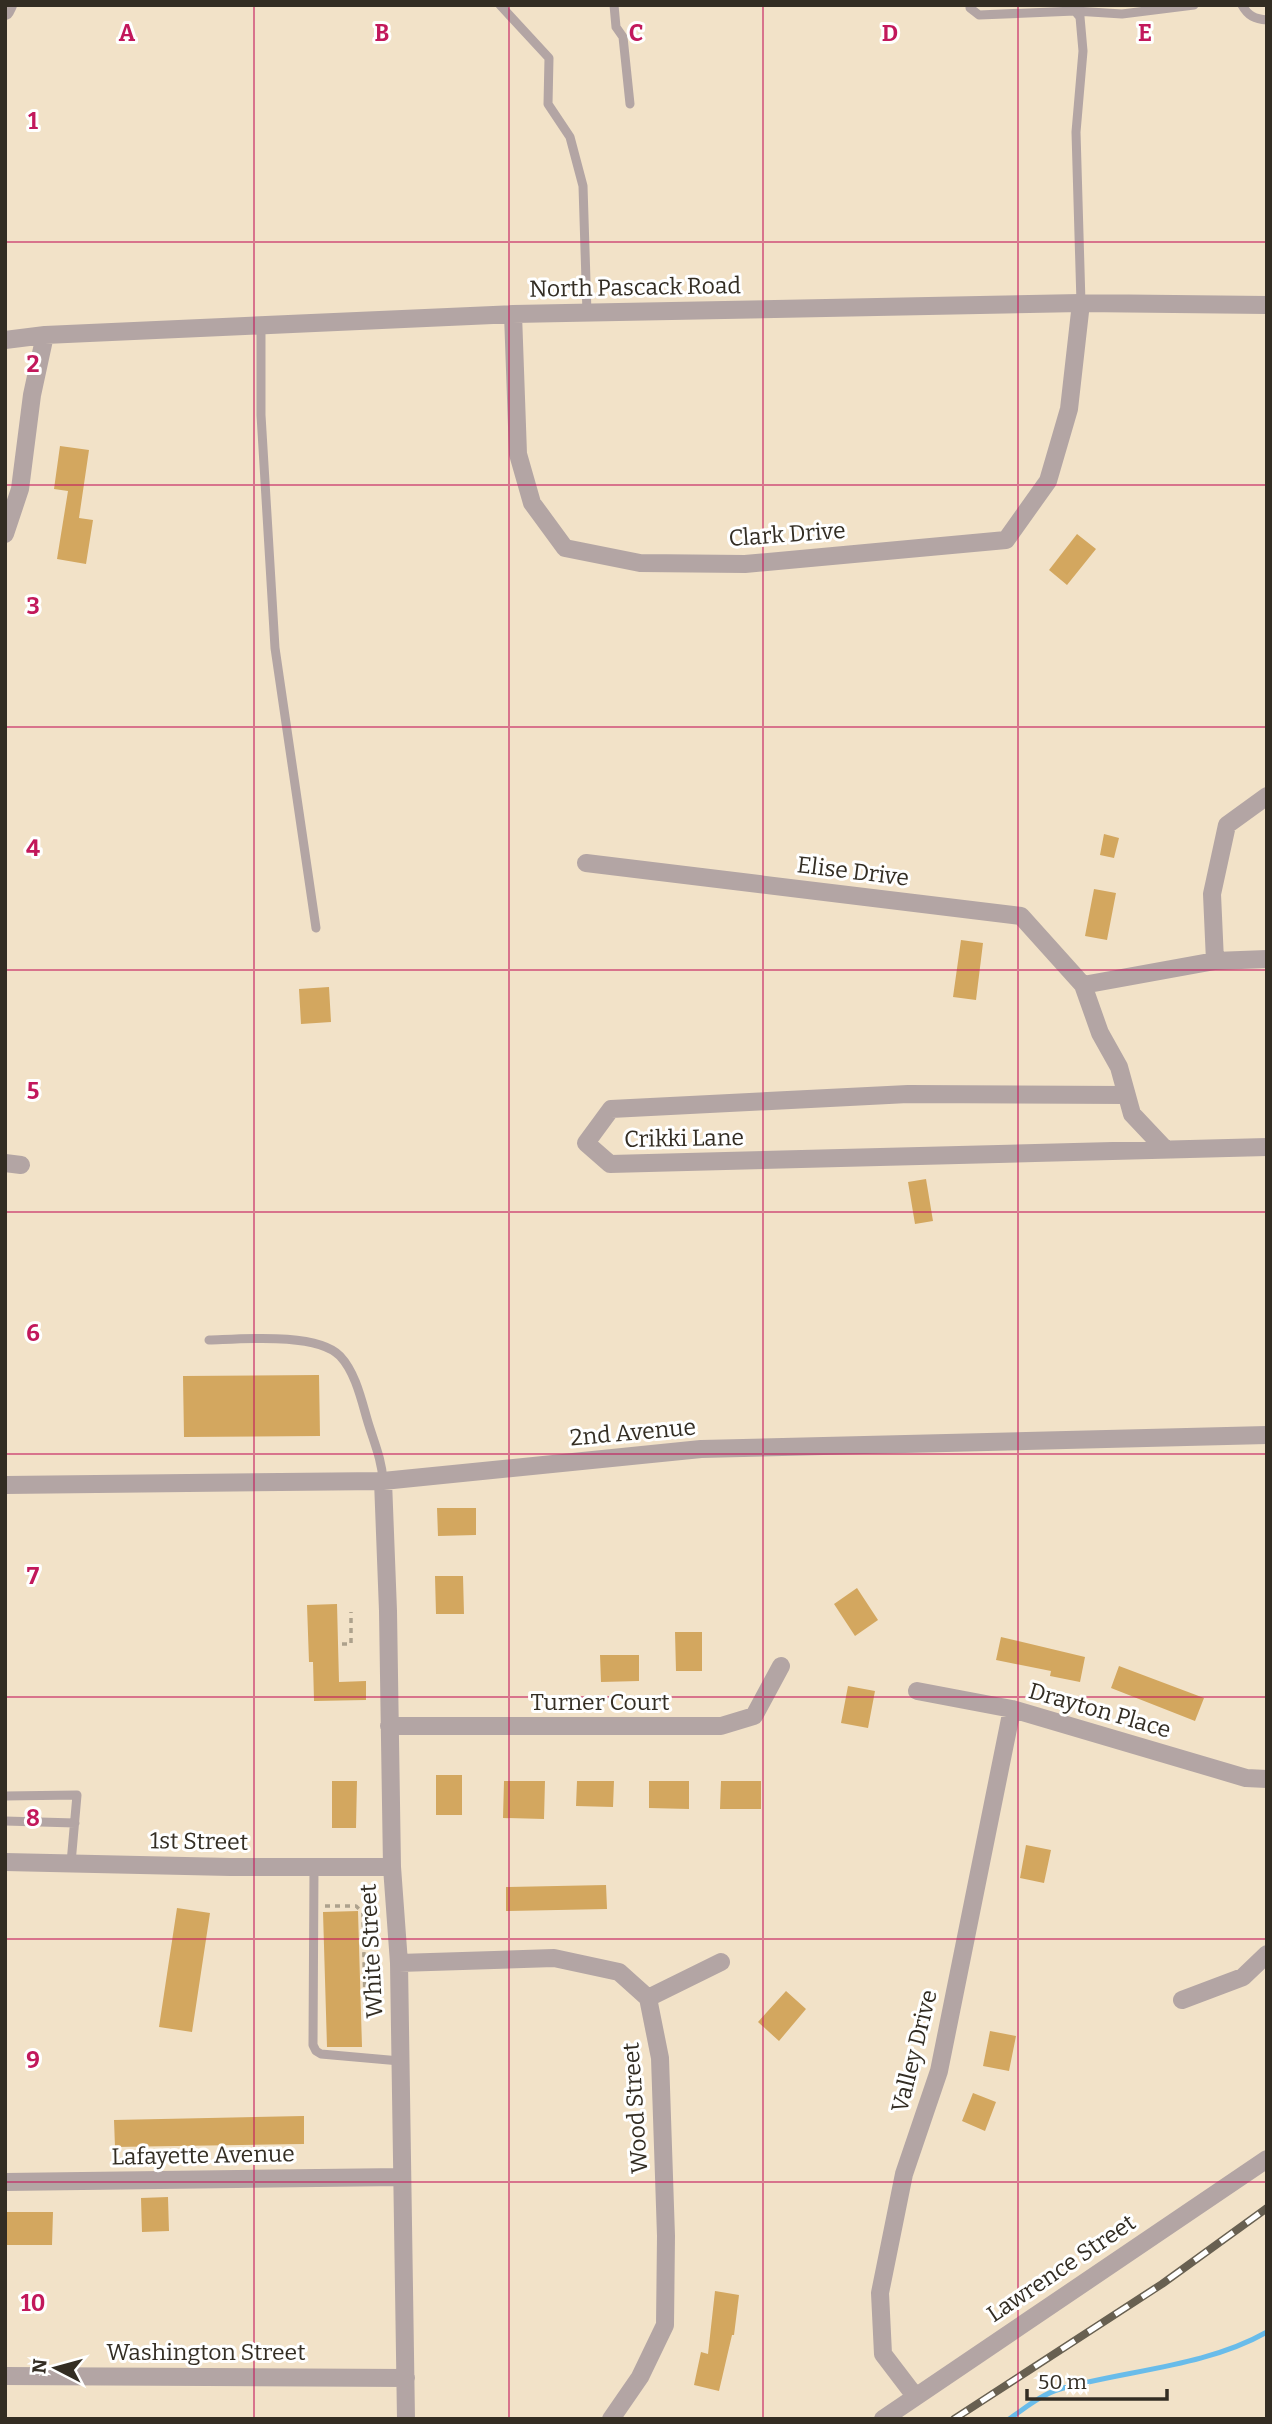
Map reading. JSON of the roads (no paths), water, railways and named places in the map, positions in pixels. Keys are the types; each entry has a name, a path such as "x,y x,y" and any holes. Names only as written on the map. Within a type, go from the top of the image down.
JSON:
{"street":[{"path":"5,11 8,5"},
{"name":"North Pascack Road","path":"5,340 45,335 513,314 1082,303 1267,305"},
{"name":"Clark Drive","path":"513,314 518,454 532,503 565,548 640,563 745,564 1006,540 1048,481 1069,410 1082,303"},
{"path":"5,534 20,489 32,395 45,335"},
{"path":"1215,961 1212,894 1227,825 1267,796"},
{"name":"Elise Drive","path":"586,863 1021,916 1083,985 1100,1033 1119,1067 1132,1114 1166,1150"},
{"path":"1083,985 1215,961 1267,959"},
{"name":"Crikki Lane","path":"1126,1095 908,1094 611,1109 586,1143 610,1164 1267,1147"},
{"name":"2nd Avenue","path":"5,1485 383,1481 701,1450 1267,1435"},
{"name":"White Street","path":"383,1481 392,1867 390,1966 400,2061 407,2419"},
{"name":"Turner Court","path":"389,1726 721,1726 754,1716 781,1666"},
{"name":"Drayton Place","path":"917,1691 1012,1709 1245,1778 1267,1779"},
{"name":"Valley Drive","path":"915,2396 883,2354 880,2294 904,2174 939,2071 1012,1709"},
{"name":"1st Street","path":"5,1861 392,1867"},
{"path":"1182,2000 1243,1977 1267,1954"},
{"path":"390,1966 554,1958 619,1972 648,1998 721,1962"},
{"name":"Wood Street","path":"611,2419 640,2378 665,2325 667,2236 660,2057 648,1998"},
{"name":"Lawrence Street","path":"883,2419 1267,2159"},
{"name":"Lafayette Avenue","path":"5,2182 402,2176"},
{"name":"Washington Street","path":"5,2376 406,2378"}],"lane":[{"path":"500,5 549,58 548,104 570,137 583,186 587,313"},
{"path":"614,5 615,27 623,37 630,104"},
{"path":"970,5 979,15 1075,11 1122,14 1194,5"},
{"path":"1242,5 1247,13 1257,19 1267,20"},
{"path":"1075,11 1080,17 1083,51 1076,132 1082,303"},
{"path":"261,326 261,415 275,648 316,928"},
{"path":"209,1340 271,1338 311,1342 339,1354 357,1385 382,1461 383,1481"},
{"path":"5,1796 77,1795 71,1863"},
{"path":"5,1821 75,1823"},
{"path":"314,1867 313,2045 321,2054 400,2061"}],"waterway":[{"path":"1009,2419 1053,2391 1218,2353 1267,2332"}],"railway":[{"path":"954,2419 1162,2284 1267,2208"}]}
